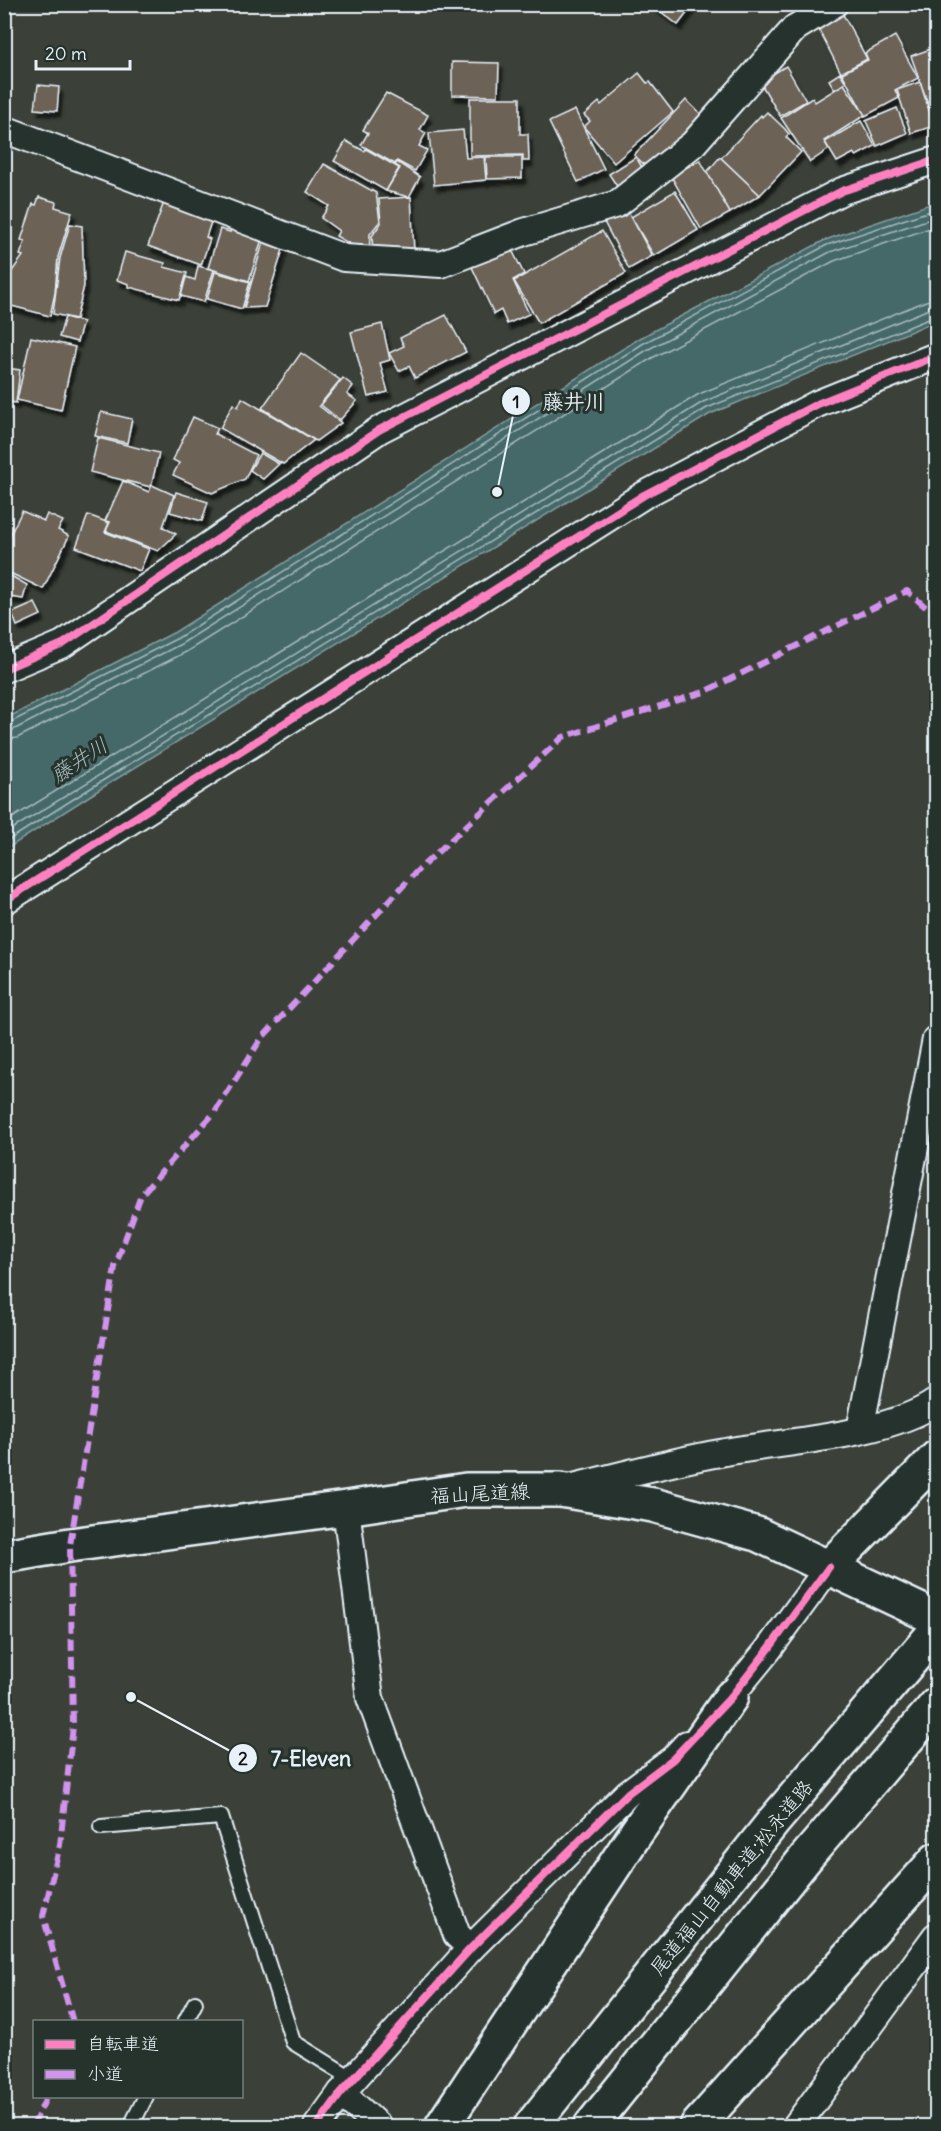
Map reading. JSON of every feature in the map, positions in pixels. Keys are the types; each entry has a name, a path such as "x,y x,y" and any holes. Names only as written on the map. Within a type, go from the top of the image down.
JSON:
{"main road":[{"path":"829,1567 936,1458"},
{"name":"福山尾道線","path":"4,1556 81,1543 466,1490 560,1490 653,1505 757,1534 936,1618"},
{"name":"尾道福山自動車道;松永道路","path":"531,2127 774,1821 936,1631"},
{"path":"442,2127 630,1842 731,1697"},
{"path":"591,2127 808,1855 936,1705"},
{"path":"698,2127 936,1860"}],"street":[{"path":"4,129 344,258 441,264 524,232 617,204 693,144 795,28 834,4"},
{"path":"4,669 63,644 379,430 842,191 936,160"},
{"path":"4,901 644,495 817,404 936,356"},
{"path":"860,1430 936,1039"},
{"path":"560,1490 719,1453 860,1430 921,1412 936,1401"},
{"path":"346,1508 370,1698 457,1935 471,1948"},
{"path":"317,2127 347,2086 471,1948 628,1793 673,1758 731,1697 829,1567"},
{"path":"796,2127 936,1936"},
{"path":"347,2086 378,2127"}],"lane":[{"path":"101,1827 221,1817 293,2042 347,2086"},
{"path":"186,2020 195,2002"},
{"path":"131,2127 146,2098"}],"water":[{"path":"936,202 936,321 710,414 105,786 5,850 5,719 175,632 640,338 825,240"}],"building":[{"path":"651,4 694,4 678,25"},
{"path":"936,4 936,25 925,9"},
{"path":"840,9 867,59 841,73 815,22"},
{"path":"895,36 918,78 895,90 899,98 865,116 842,73 868,60 865,53"},
{"path":"936,47 936,126 911,56"},
{"path":"452,62 499,63 498,96 452,95"},
{"path":"786,66 806,101 780,116 760,82"},
{"path":"639,73 647,83 650,82 673,112 614,163 584,127 590,121 584,115 599,102 601,105"},
{"path":"840,73 846,82 835,90 829,80"},
{"path":"920,82 934,126 911,133 897,90"},
{"path":"844,84 865,115 824,141 829,149 810,162 781,118 812,98 815,102"},
{"path":"38,85 59,87 57,111 35,109"},
{"path":"386,93 428,115 420,130 426,133 419,146 427,150 415,171 397,161 395,164 361,145 368,133 363,130"},
{"path":"470,98 520,98 520,134 528,134 529,161 523,161 523,155 470,156"},
{"path":"686,100 704,117 652,172 634,155"},
{"path":"897,108 907,133 877,146 866,121"},
{"path":"575,110 604,169 578,182 549,122"},
{"path":"767,112 784,128 789,134 786,137 801,152 760,195 721,158 761,115 762,117"},
{"path":"861,121 875,146 856,156 854,153 837,162 825,142"},
{"path":"463,130 466,158 484,157 486,180 434,185 429,133"},
{"path":"346,141 364,151 366,149 399,168 386,191 334,161"},
{"path":"486,157 522,157 522,178 487,179"},
{"path":"636,157 646,174 620,191 609,174"},
{"path":"720,157 760,195 730,213 707,172"},
{"path":"700,160 730,213 701,229 671,176"},
{"path":"397,162 420,177 409,197 386,191 400,168 395,165"},
{"path":"324,164 376,193 380,221 370,234 369,255 336,236 339,231 321,218 329,206 307,192"},
{"path":"675,191 698,230 654,256 631,217"},
{"path":"39,197 56,202 55,207 72,212 58,257 55,293 50,316 4,304 4,272 10,274 23,256 20,255 25,241 21,240 33,204 36,205"},
{"path":"411,197 414,252 373,255 372,236 381,223 379,199"},
{"path":"164,202 212,219 206,237 210,239 201,265 148,246"},
{"path":"627,209 652,256 629,269 604,222"},
{"path":"70,224 82,226 84,286 76,319 53,314 60,258"},
{"path":"220,229 262,239 249,281 208,268"},
{"path":"602,231 626,273 539,323 514,281"},
{"path":"265,236 285,243 265,307 244,308"},
{"path":"511,248 524,274 513,280 529,314 507,324 501,310 494,314 472,267"},
{"path":"125,252 165,263 164,267 187,273 179,300 129,287 129,284 117,280"},
{"path":"198,266 214,270 204,302 181,296 186,277 195,280"},
{"path":"215,272 250,282 242,309 207,299"},
{"path":"446,315 466,352 415,378 409,366 399,371 389,353 404,346 400,338"},
{"path":"65,317 83,322 77,342 59,337"},
{"path":"382,324 390,360 380,363 388,392 368,397 351,332"},
{"path":"31,337 75,347 61,410 17,400"},
{"path":"301,353 340,380 319,406 341,423 316,441 262,408"},
{"path":"6,368 20,370 16,403 4,401"},
{"path":"343,378 353,386 347,394 357,401 340,420 321,405"},
{"path":"242,398 314,440 283,464 220,428 233,404 238,407"},
{"path":"101,412 132,419 127,443 95,436"},
{"path":"193,417 218,428 215,434 256,455 245,479 212,493 173,475 179,463 173,460"},
{"path":"98,438 159,453 151,487 90,472"},
{"path":"260,453 279,464 263,479 250,470"},
{"path":"123,481 149,492 152,485 174,495 163,527 176,534 158,551 106,531 110,522 105,521"},
{"path":"176,492 208,502 202,521 170,512"},
{"path":"22,511 44,521 47,514 63,521 58,530 69,536 43,589 4,570 4,547"},
{"path":"88,515 109,523 105,532 149,549 140,571 76,547"},
{"path":"4,572 27,585 23,599 4,596"},
{"path":"35,603 41,615 17,626 12,613"}],"marked path":[{"path":"72,2020 43,1916 60,1845 73,1726 70,1545 115,1267 141,1195 214,1113 261,1039 416,872 563,737 704,692 907,591 936,616"},
{"path":"33,2126 46,2098"}],"cycle path":[{"path":"4,669 63,644 379,430 842,191 936,160"},
{"path":"4,901 644,495 817,404 936,356"},
{"path":"317,2126 341,2093 471,1948 628,1793 673,1759 731,1697 829,1567"}],"place":[{"name":"藤井川","path":"497,492"},
{"name":"7-Eleven","path":"131,1697"}]}
